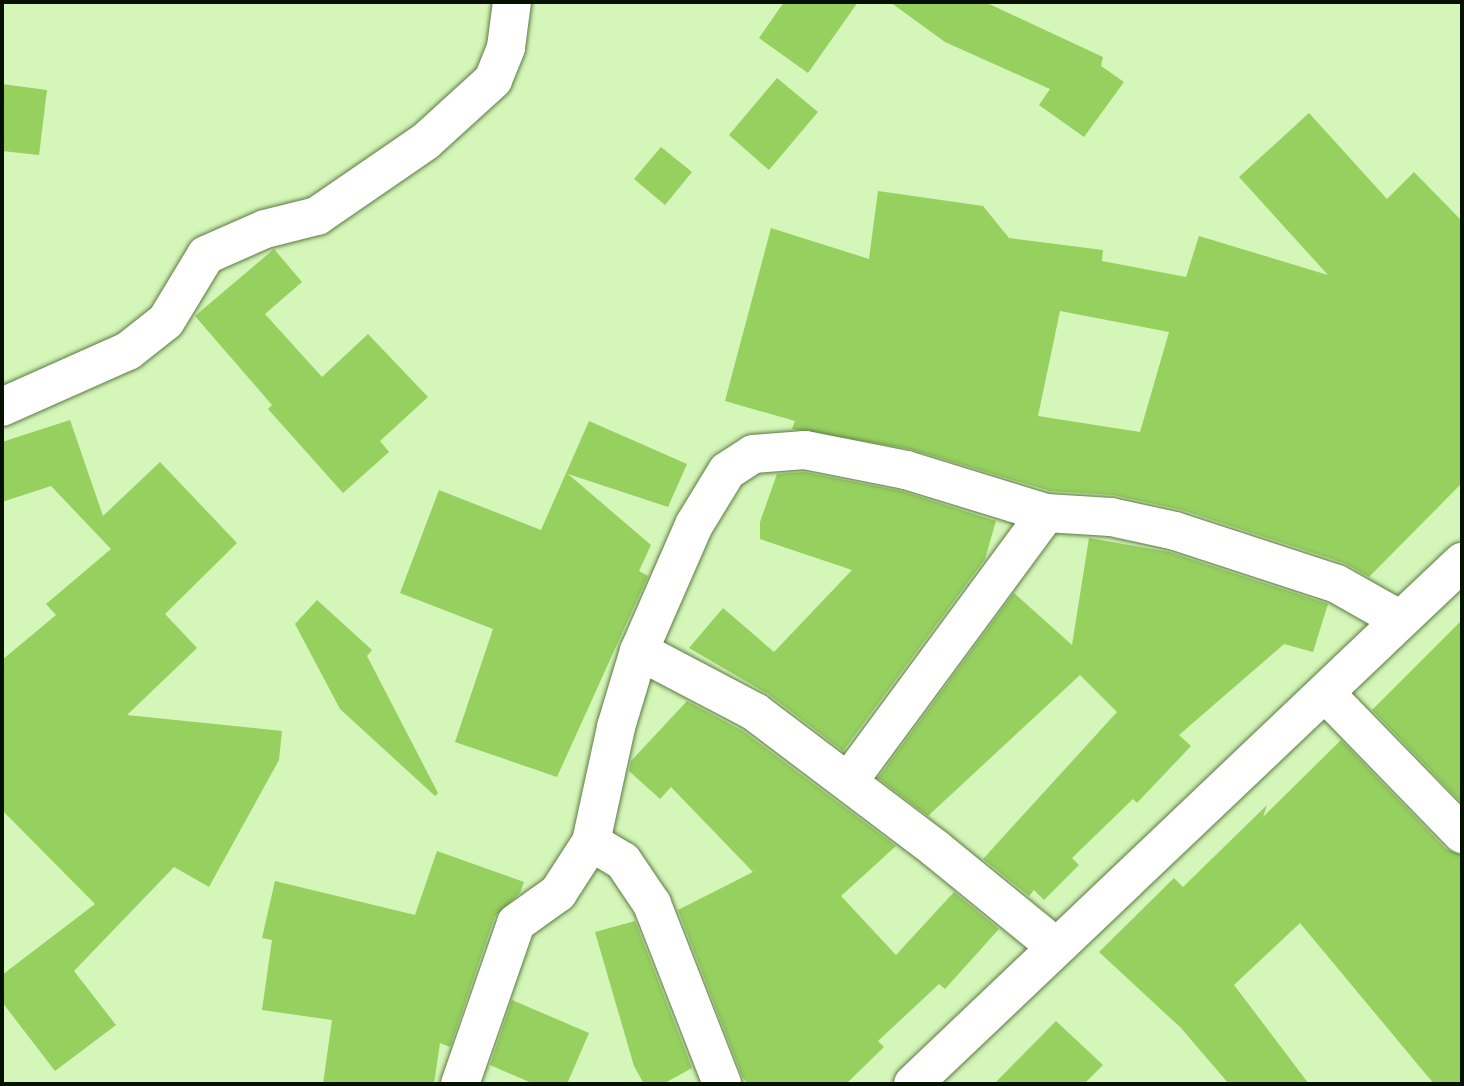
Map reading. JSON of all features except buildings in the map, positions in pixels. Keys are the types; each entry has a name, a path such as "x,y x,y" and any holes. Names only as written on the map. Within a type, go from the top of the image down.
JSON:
{"street":[{"path":"2,407 128,351 166,321 206,255 265,229 317,216 426,141 493,80 506,47 512,2"},
{"path":"460,1084 516,923 558,893 591,842 616,727 639,651 694,525 727,471 753,454 805,450 906,470 1046,513 1111,517 1225,546 1336,584 1401,620"},
{"path":"848,782 1046,513"},
{"path":"923,1081 1056,947 1327,695 1462,562"},
{"path":"639,651 755,712 1056,947"},
{"path":"1327,695 1462,834"},
{"path":"591,842 623,861 652,904 722,1084"}]}
